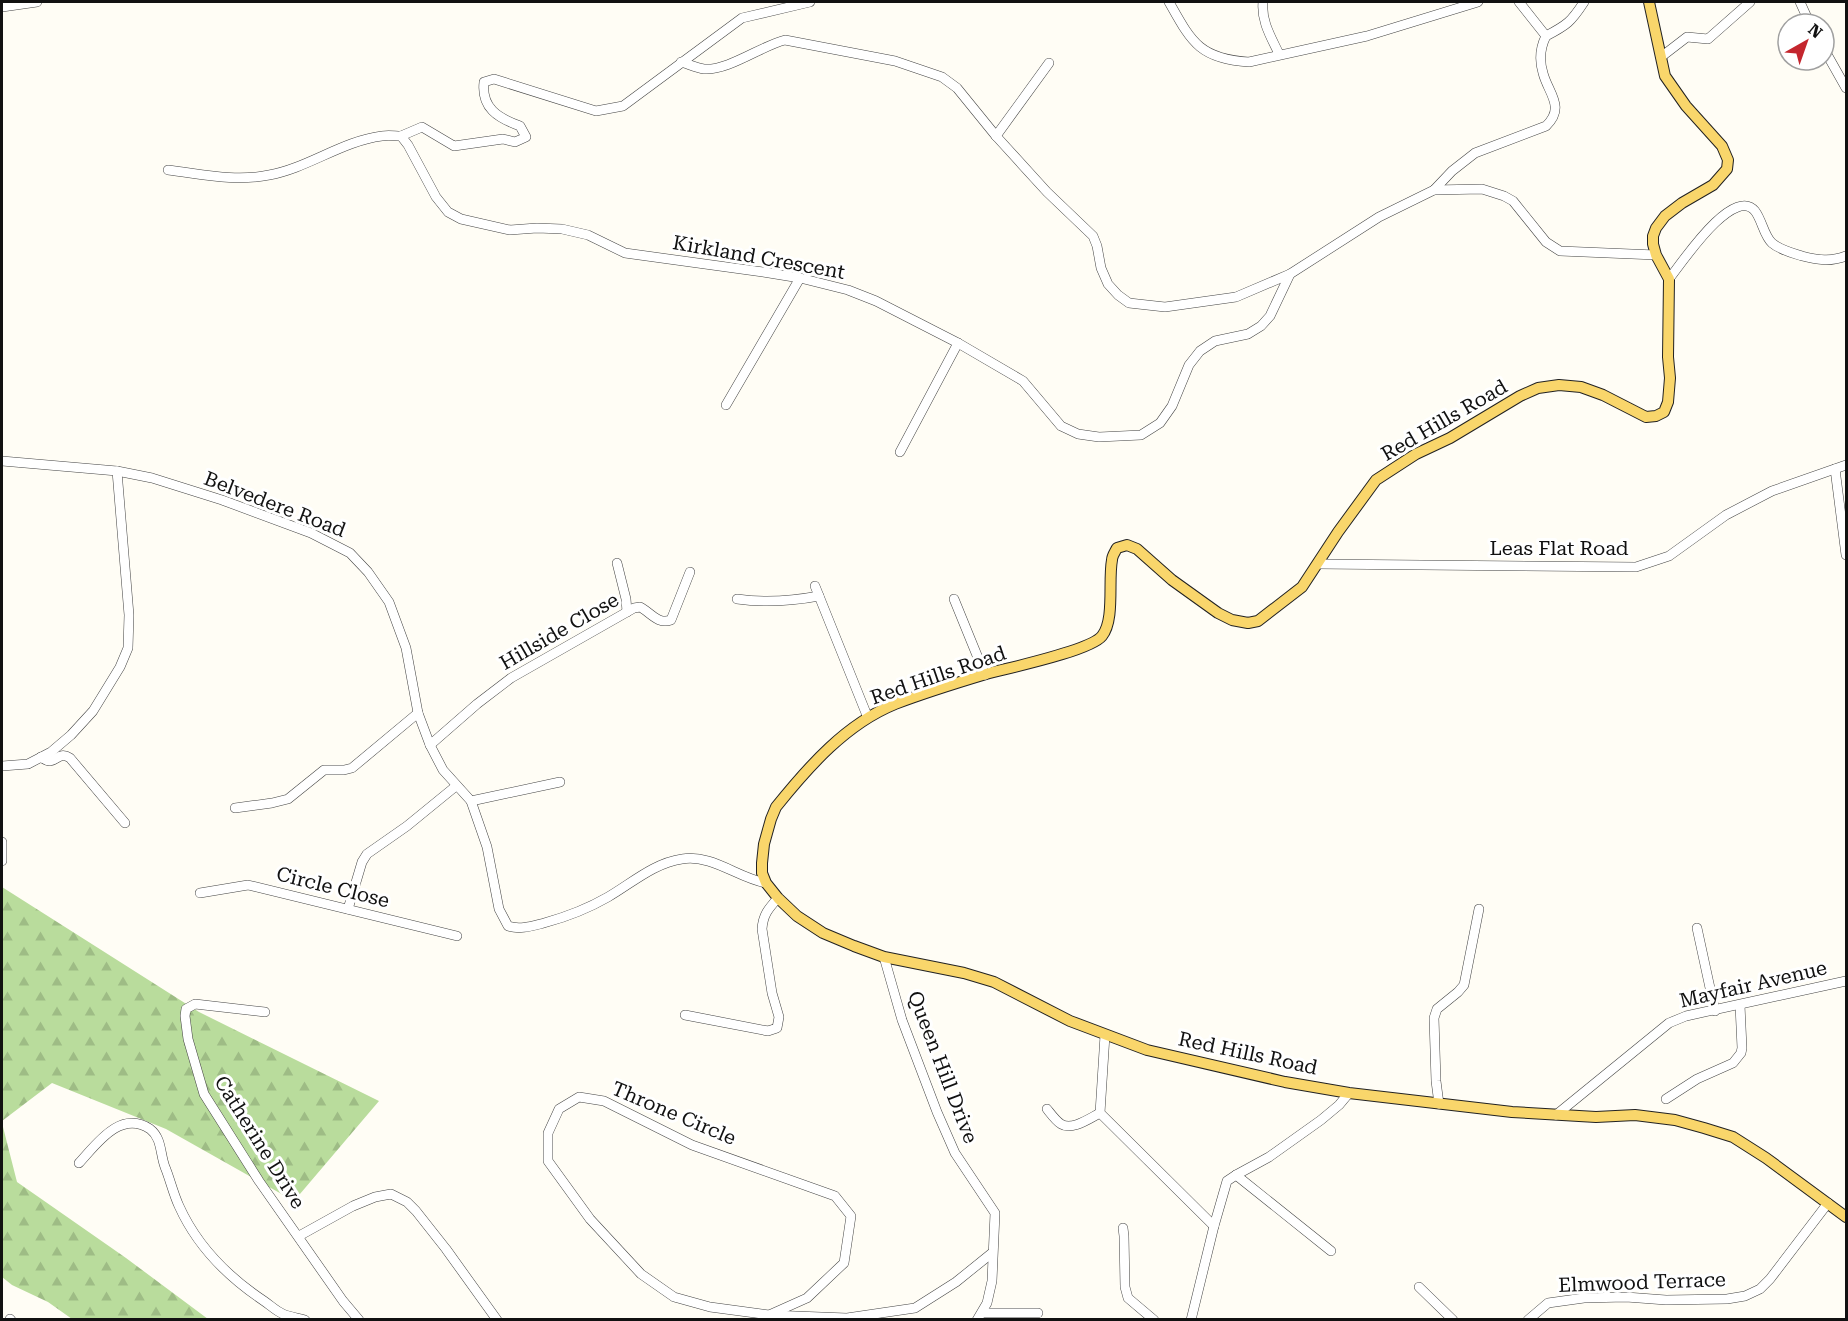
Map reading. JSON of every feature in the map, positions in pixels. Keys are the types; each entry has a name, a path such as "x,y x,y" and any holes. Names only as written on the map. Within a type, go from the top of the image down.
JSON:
{"main road":[{"path":"1649,2 1665,76 1686,106 1722,146 1728,160 1727,169 1713,185 1665,216 1656,228 1653,244 1656,255"},
{"name":"Red Hills Road","path":"1656,255 1669,279 1670,378 1668,402 1664,412 1646,417 1603,395 1581,387 1559,385 1538,388 1520,396 1450,438 1416,454 1376,480 1302,587 1258,621 1232,621 1218,614 1172,580 1137,549 1127,545 1117,548 1112,559 1111,601 1106,631 1100,639 1092,644 1037,662 985,675 895,704 850,729 828,749 776,807 764,844 762,873 766,883 778,898 797,916 823,933 884,957 964,973 994,982 1070,1021 1147,1050 1285,1082 1349,1093 1512,1112 1596,1117 1635,1115 1675,1120 1733,1137 1766,1158 1846,1217"}],"street":[{"path":"2,7 37,2"},
{"path":"168,170 240,179 270,175 354,144 382,136 401,136 422,126 454,146 503,139 515,142 526,136 520,126 502,119 488,105 483,94 484,82 494,79 596,111 623,106 742,18 810,2"},
{"path":"1168,2 1188,36 1201,48 1233,61 1249,62 1367,36 1478,2"},
{"path":"1263,2 1262,12 1265,22 1279,54"},
{"path":"1518,2 1546,36"},
{"path":"681,62 704,69 720,67 773,43 785,40 895,61 942,76 957,88 996,136 1047,192 1093,236 1101,268 1108,284 1118,295 1129,303 1165,307 1236,297 1290,274 1379,217 1434,190 1452,171 1475,153 1546,126 1553,120 1556,110 1543,74 1540,57 1542,45 1546,36 1566,26 1584,2"},
{"path":"1660,57 1687,37 1708,39 1750,2"},
{"path":"996,136 1049,63"},
{"path":"1836,70 1846,88"},
{"name":"Kirkland Crescent","path":"401,136 436,197 448,212 461,219 510,230 562,229 588,235 625,253 800,278 848,290 876,301 958,343 1023,381 1061,426 1078,434 1099,437 1141,435 1160,423 1172,406 1189,365 1200,351 1215,341 1248,334 1261,326 1270,316 1290,274"},
{"path":"1434,190 1482,189 1504,196 1513,201 1546,242 1560,251 1656,255"},
{"path":"1669,279 1716,220 1741,206 1750,207 1756,212 1771,243 1789,252 1815,260 1836,260 1846,256"},
{"path":"726,405 800,278"},
{"path":"900,452 958,343"},
{"name":"Belvedere Road","path":"2,461 117,471 152,478 222,500 311,533 350,553 368,572 388,602 406,648 418,712 430,745 443,770 471,801 487,847 499,909 508,926 526,928 575,913 608,897 639,876 665,863 683,858 708,860 754,881 766,883"},
{"name":"Leas Flat Road","path":"1318,564 1636,567 1669,556 1726,515 1772,491 1846,465"},
{"path":"1835,469 1846,555"},
{"path":"2,766 28,764 51,752 71,735 93,711 120,667 128,648 129,615 117,471"},
{"path":"617,563 627,612"},
{"name":"Hillside Close","path":"430,745 511,678 627,612 640,607 659,621 670,620 690,572"},
{"path":"815,586 868,718"},
{"path":"737,599 793,601 819,596"},
{"path":"954,599 985,675"},
{"path":"235,808 288,799 324,770 352,768 418,712"},
{"path":"41,757 47,762 61,755 70,758 125,824"},
{"path":"471,801 560,782"},
{"path":"348,909 362,862 367,854 407,826 456,786"},
{"path":"2,842 2,861"},
{"name":"Circle Close","path":"200,893 248,885 457,936"},
{"path":"685,1015 768,1031 777,1028 779,1017 772,993 762,919 778,898"},
{"path":"1439,1104 1434,1018 1437,1009 1464,985 1479,909"},
{"path":"1697,928 1716,1011"},
{"name":"Queen Hill Drive","path":"884,957 902,1020 937,1112 955,1153 995,1213 992,1281 987,1303 980,1316"},
{"name":"Mayfair Avenue","path":"1556,1115 1669,1023 1686,1017 1846,981"},
{"name":"Catherine Drive","path":"264,1012 191,1005 185,1012 188,1039 204,1094 260,1181 358,1320"},
{"path":"1666,1099 1697,1079 1733,1063 1741,1053 1740,1005"},
{"path":"1105,1035 1100,1113 1214,1226"},
{"path":"1191,1320 1227,1181 1278,1151 1321,1120 1349,1093"},
{"name":"Throne Circle","path":"769,1315 807,1298 844,1263 851,1216 835,1196 692,1145 604,1101 579,1097 560,1109 548,1133 548,1161 590,1219 641,1274 674,1297 710,1307 769,1315 847,1318 915,1308 956,1282 992,1253"},
{"path":"1047,1109 1062,1125 1068,1126 1100,1113"},
{"path":"79,1163 112,1128 123,1124 136,1124 149,1129 158,1137 178,1205 195,1235 221,1268 282,1314 305,1320"},
{"path":"1236,1175 1331,1251"},
{"path":"299,1236 353,1206 375,1197 391,1194 407,1202 416,1211 497,1320"},
{"name":"Elmwood Terrace","path":"1528,1320 1548,1303 1584,1298 1706,1300 1745,1296 1760,1289 1770,1279 1828,1203"},
{"path":"1123,1228 1125,1287 1128,1298 1154,1320"},
{"path":"1419,1287 1453,1320"},
{"path":"980,1316 1038,1313"}],"green space":[{"path":"2,887 199,1012 379,1101 294,1201 166,1129 52,1083 2,1121"},
{"path":"2,1123 17,1182 208,1319 72,1319 48,1302 12,1285 2,1277"}]}
